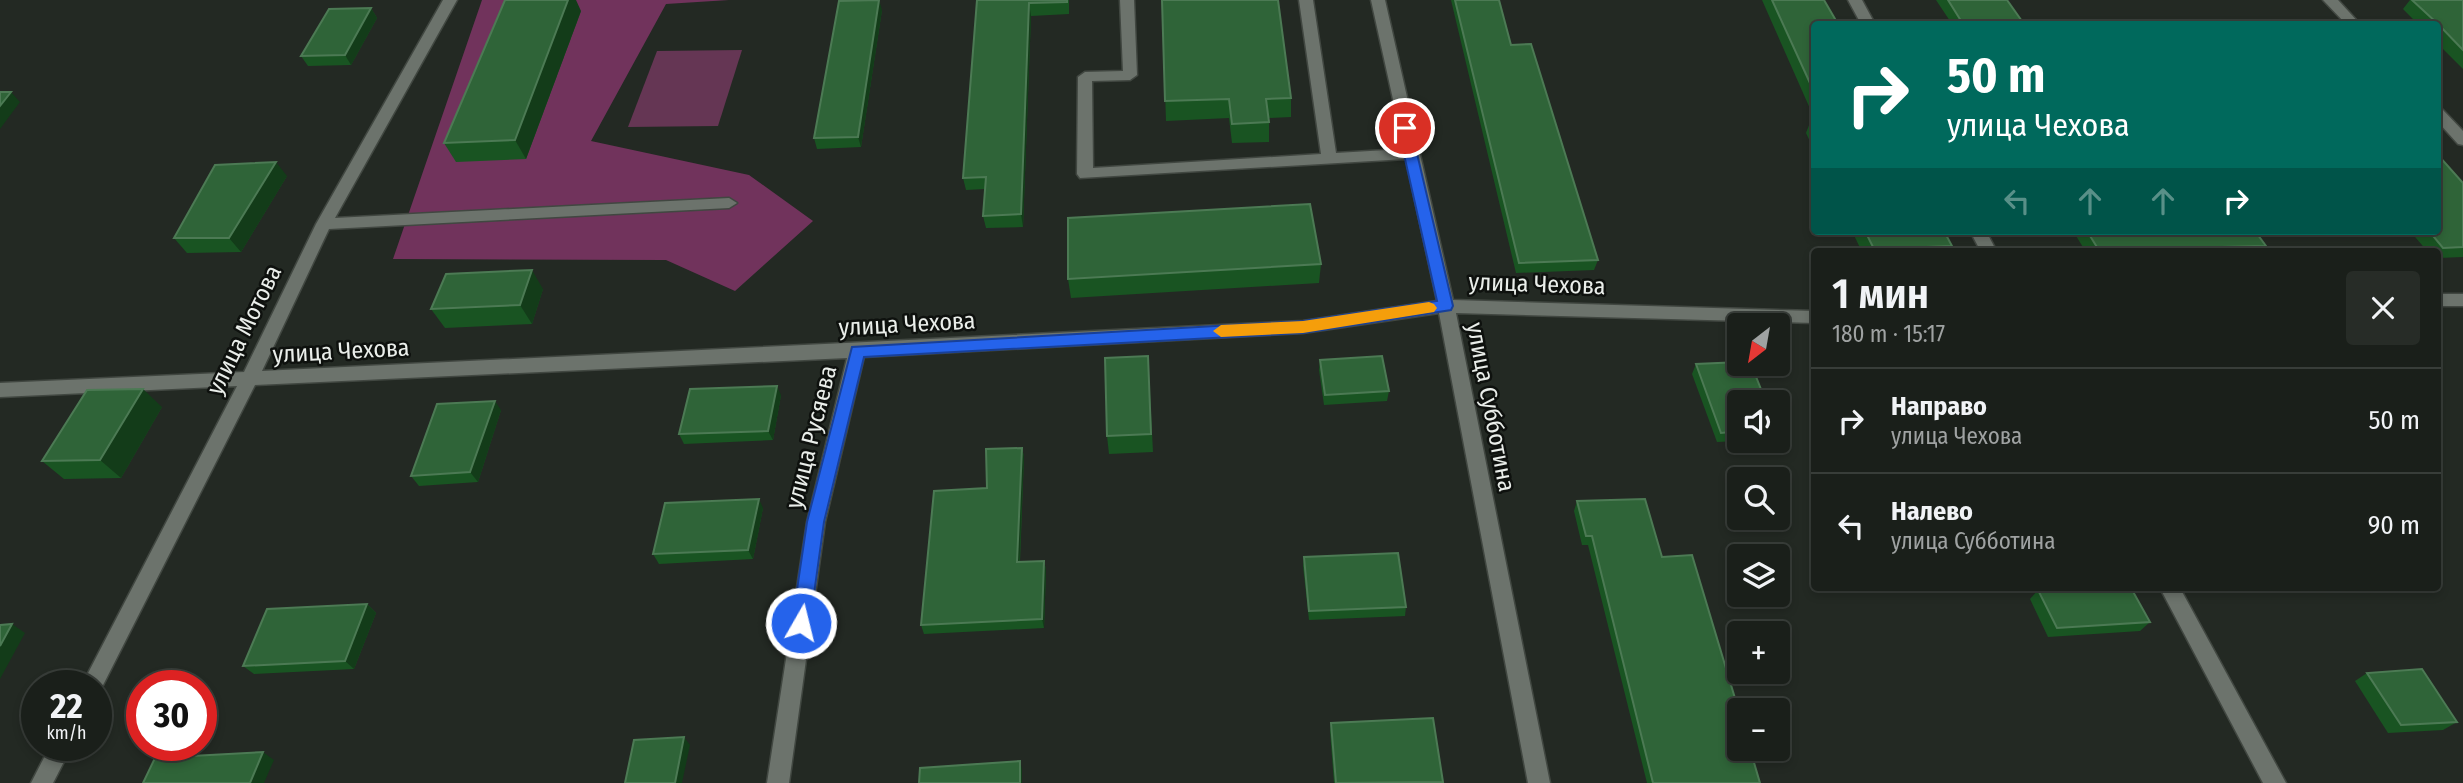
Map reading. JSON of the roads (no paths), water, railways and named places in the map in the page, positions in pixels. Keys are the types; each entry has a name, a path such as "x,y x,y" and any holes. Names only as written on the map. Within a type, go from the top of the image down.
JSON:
{"street":[{"name":"улица Мотова","path":"100,670 249,380 324,224 450,0"},
{"path":"1127,0 1130,75 1085,77 1085,174 1410,154"},
{"path":"1306,0 1329,160"},
{"name":"улица Субботина","path":"1378,0 1410,154 1446,306 1539,783"},
{"path":"1855,0 1866,21"},
{"path":"2330,0 2350,21"},
{"path":"2441,116 2463,140"},
{"path":"324,224 729,203"},
{"path":"2441,300 2463,300"},
{"name":"улица Чехова","path":"0,390 857,351 1303,327 1446,306 1811,317"},
{"name":"улица Русяева","path":"778,783 816,522 857,351"},
{"path":"2172,591 2275,783"},
{"path":"42,783 53,761"}]}
